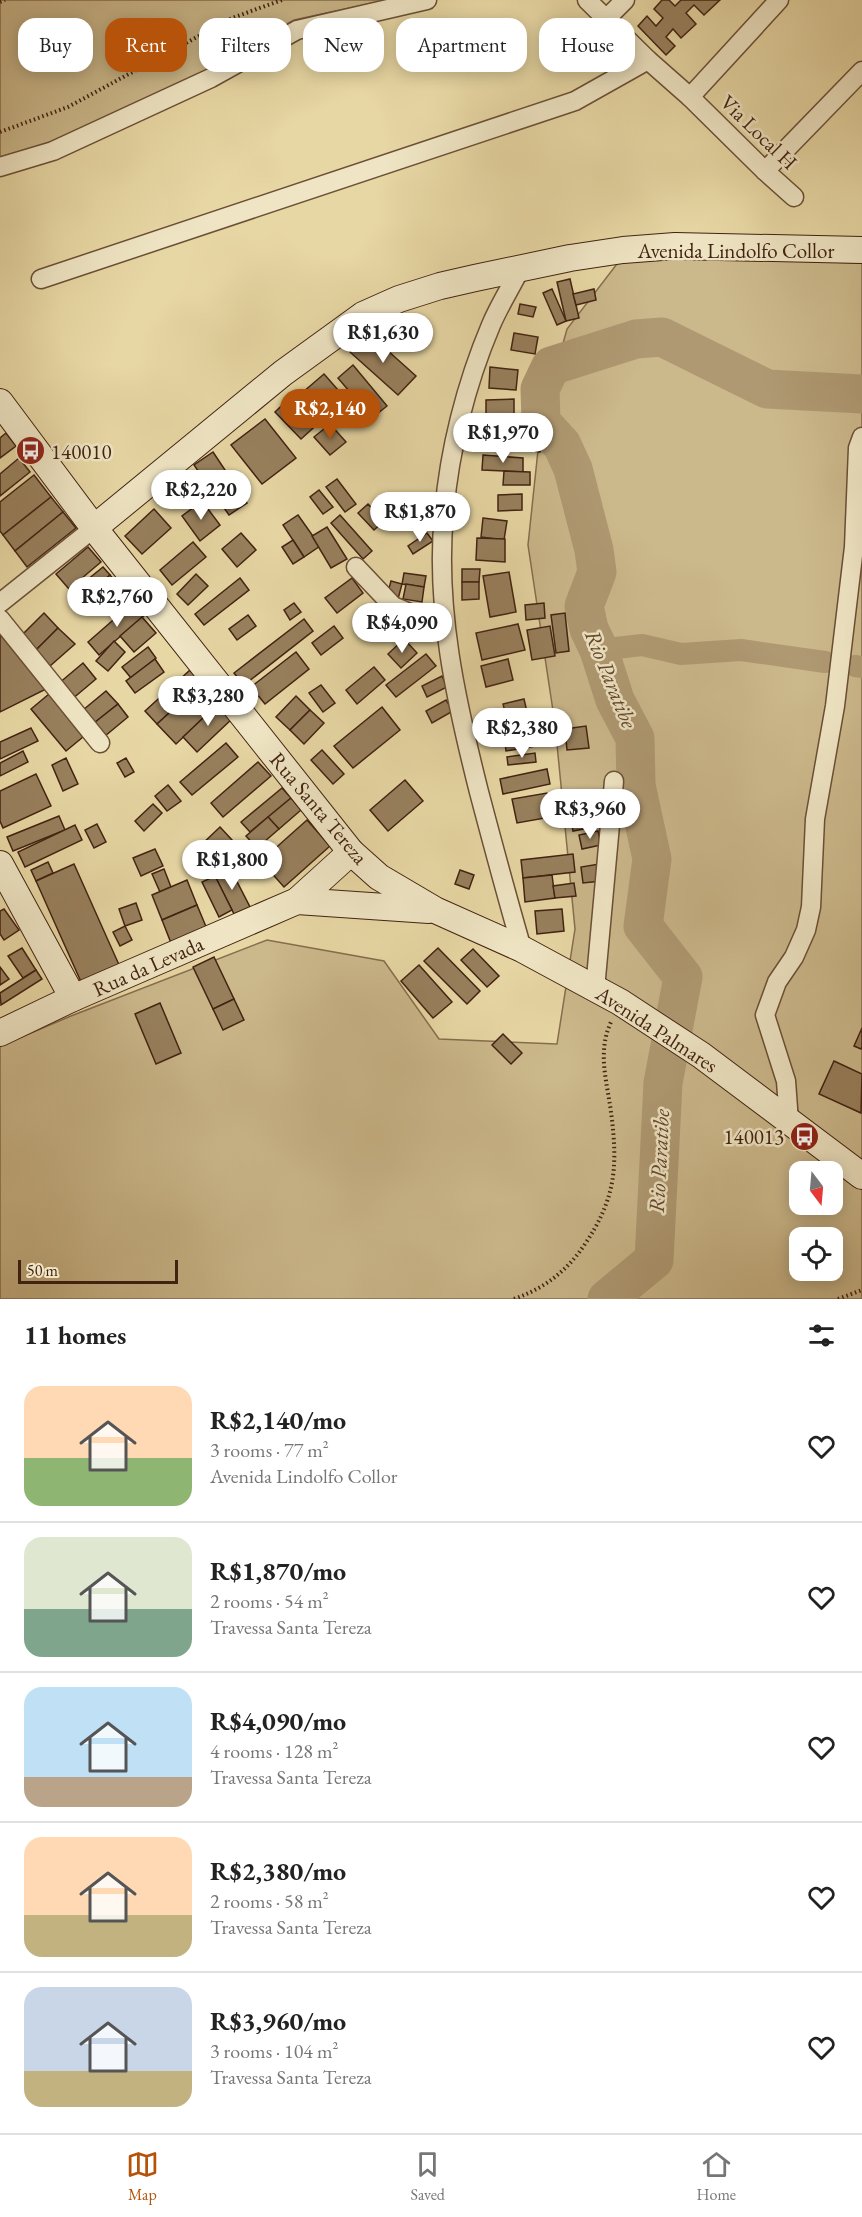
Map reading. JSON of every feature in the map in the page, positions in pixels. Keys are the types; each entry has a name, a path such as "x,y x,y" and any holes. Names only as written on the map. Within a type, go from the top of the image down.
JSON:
{"main road":[{"name":"Avenida Lindolfo Collor","path":"94,528 284,373 363,315 399,299 440,286 570,258 623,250 675,246 862,250"},
{"name":"Rua Santa Tereza","path":"0,402 94,528 351,852 380,877 435,910"},
{"name":"Rua da Levada","path":"0,1033 73,998 297,901 351,852"},
{"path":"0,864 73,998"},
{"name":"Rua da Levada","path":"297,901 435,910"},
{"name":"Avenida Palmares","path":"435,910 522,950 631,1009 690,1049 862,1176"}],"street":[{"path":"0,167 53,151 200,83 297,30 427,0"},
{"name":"Via Local H","path":"587,0 605,18"},
{"path":"607,18 624,0"},
{"path":"690,97 779,0"},
{"name":"Via Local H","path":"635,47 794,197"},
{"path":"41,279 575,101 648,60"},
{"path":"765,171 862,71"},
{"path":"520,269 492,324 460,419 444,515 445,628 463,729 522,950"},
{"path":"789,1122 786,1081 765,1015 777,982 806,930 810,907 814,819 835,706 858,548 858,448 862,437"},
{"name":"Avenida Lindolfo Collor","path":"0,603 94,528"},
{"path":"356,567 393,606 445,628"},
{"path":"0,619 100,742"},
{"path":"595,989 614,781"}],"path":[{"path":"0,2 5,0"},
{"path":"0,132 68,107 232,18 282,0"},
{"path":"514,1299 553,1281 577,1257 598,1225 613,1188 614,1156 603,1047 607,1031 631,1009"},
{"path":"838,1299 862,1290"}],"shaded area":[{"path":"0,0 387,0 291,22 291,18 199,18 199,72 204,72 50,143 0,157"},
{"path":"623,256 862,263 862,1299 0,1299 0,1046 267,940 384,961 439,1039 557,1044 575,929 555,724 528,545 541,422 567,329"}],"building":[{"path":"662,0 669,0 675,6 681,0 720,0 704,15 694,5 686,13 696,24 681,38 673,29 666,37 675,46 666,55 638,26 647,16 656,26 663,18 654,9"},
{"path":"570,279 579,318 566,321 557,282"},
{"path":"552,289 566,321 557,325 543,293"},
{"path":"594,289 596,300 576,305 573,294"},
{"path":"520,304 536,307 533,317 518,314"},
{"path":"368,333 416,376 398,395 350,352"},
{"path":"514,333 538,337 535,354 511,350"},
{"path":"353,365 387,406 372,418 338,378"},
{"path":"490,367 518,370 516,390 489,388"},
{"path":"324,374 352,406 330,424 303,392"},
{"path":"295,393 321,421 301,439 275,412"},
{"path":"514,399 514,415 486,415 486,400"},
{"path":"265,419 296,458 262,484 231,445"},
{"path":"487,421 507,423 504,451 484,450"},
{"path":"330,424 346,442 330,455 314,437"},
{"path":"519,425 543,428 540,452 516,449"},
{"path":"6,433 16,446 0,458 0,438"},
{"path":"213,452 247,503 229,515 194,465"},
{"path":"483,455 523,458 523,472 482,470"},
{"path":"19,458 30,472 0,496 0,474"},
{"path":"189,471 200,485 181,501 170,487"},
{"path":"504,471 530,472 530,485 503,485"},
{"path":"34,475 51,497 3,535 0,531 0,502"},
{"path":"337,479 356,504 345,512 326,487"},
{"path":"319,490 333,507 323,514 310,497"},
{"path":"522,494 522,510 498,511 498,495"},
{"path":"51,497 63,512 15,551 3,535"},
{"path":"202,501 220,525 200,541 182,516"},
{"path":"368,504 384,521 374,530 358,513"},
{"path":"154,509 171,528 142,554 125,536"},
{"path":"63,512 76,528 27,567 15,551"},
{"path":"298,515 320,546 304,557 283,525"},
{"path":"340,515 372,551 363,559 331,523"},
{"path":"483,518 507,521 504,540 481,537"},
{"path":"327,527 347,559 331,568 312,536"},
{"path":"241,533 256,550 237,567 222,549"},
{"path":"427,533 433,541 413,554 408,546"},
{"path":"477,538 505,539 505,562 476,560"},
{"path":"293,540 304,557 293,564 282,547"},
{"path":"193,542 206,557 172,585 160,570"},
{"path":"88,547 101,562 69,589 56,574"},
{"path":"103,567 110,575 94,589 87,580"},
{"path":"462,569 480,569 479,582 462,582"},
{"path":"509,572 516,612 490,617 483,576"},
{"path":"404,573 426,576 424,587 402,584"},
{"path":"196,574 208,586 188,605 177,594"},
{"path":"110,575 119,586 92,609 83,598"},
{"path":"240,578 249,590 204,625 195,614"},
{"path":"352,578 363,593 337,613 325,598"},
{"path":"391,581 402,584 398,599 387,596"},
{"path":"462,582 479,582 479,599 462,600"},
{"path":"406,584 424,587 422,602 403,599"},
{"path":"135,601 146,614 99,655 88,642"},
{"path":"294,603 301,612 290,620 284,610"},
{"path":"544,603 545,618 526,620 525,605"},
{"path":"44,613 58,628 36,650 21,636"},
{"path":"565,613 569,651 556,653 551,615"},
{"path":"248,615 256,626 237,640 229,629"},
{"path":"142,617 156,633 134,652 120,636"},
{"path":"304,619 313,631 244,685 234,673"},
{"path":"518,624 525,650 482,660 476,633"},
{"path":"334,626 343,638 321,655 312,643"},
{"path":"550,626 555,656 532,660 527,630"},
{"path":"58,628 75,644 50,666 36,650"},
{"path":"0,634 48,688 0,712"},
{"path":"404,639 417,653 401,668 388,654"},
{"path":"114,641 125,652 108,671 96,661"},
{"path":"148,647 156,658 131,678 122,667"},
{"path":"296,652 309,669 265,704 251,687"},
{"path":"426,654 436,666 396,697 386,685"},
{"path":"155,659 164,672 135,693 126,681"},
{"path":"508,659 513,680 486,687 481,666"},
{"path":"83,663 96,679 71,700 58,684"},
{"path":"374,667 385,680 357,704 346,690"},
{"path":"190,670 202,683 157,724 145,711"},
{"path":"442,676 447,687 427,697 422,686"},
{"path":"202,683 220,702 176,744 157,724"},
{"path":"321,685 335,703 323,712 309,693"},
{"path":"106,691 118,704 94,723 83,710"},
{"path":"49,694 83,737 66,751 31,709"},
{"path":"296,696 310,710 290,730 276,717"},
{"path":"524,699 527,712 506,716 503,704"},
{"path":"446,700 453,711 432,723 426,711"},
{"path":"220,702 234,717 197,752 183,737"},
{"path":"118,704 128,717 105,736 94,723"},
{"path":"382,707 400,730 353,768 334,746"},
{"path":"310,710 324,723 304,744 290,730"},
{"path":"586,726 589,748 567,750 565,729"},
{"path":"31,728 38,741 0,759 0,742"},
{"path":"545,728 548,744 506,751 504,735"},
{"path":"226,743 238,757 192,795 180,782"},
{"path":"322,750 344,774 333,784 311,760"},
{"path":"23,751 28,762 0,776 0,763"},
{"path":"535,753 536,762 508,765 507,757"},
{"path":"66,758 78,784 63,791 52,765"},
{"path":"126,758 134,772 125,777 117,763"},
{"path":"258,762 271,776 223,817 211,803"},
{"path":"547,769 550,784 503,794 500,779"},
{"path":"36,774 51,806 3,828 0,821 0,791"},
{"path":"405,780 423,801 388,831 370,810"},
{"path":"168,785 181,801 167,811 155,796"},
{"path":"282,788 291,798 250,832 241,822"},
{"path":"547,793 551,817 517,823 512,799"},
{"path":"291,798 301,810 279,829 268,817"},
{"path":"153,804 162,813 144,831 135,821"},
{"path":"601,808 604,825 573,831 570,813"},
{"path":"59,816 65,830 13,851 7,837"},
{"path":"268,817 279,829 257,848 246,836"},
{"path":"307,820 330,846 284,887 261,861"},
{"path":"97,824 106,842 94,848 85,830"},
{"path":"75,825 82,840 25,867 18,852"},
{"path":"220,827 232,840 212,858 200,846"},
{"path":"598,831 601,845 582,849 579,835"},
{"path":"155,849 163,866 141,876 133,858"},
{"path":"573,854 575,872 523,878 521,860"},
{"path":"48,862 53,873 36,881 31,870"},
{"path":"74,864 120,967 82,984 36,881"},
{"path":"599,864 601,881 583,883 581,867"},
{"path":"230,868 250,907 234,914 215,876"},
{"path":"164,869 171,887 160,892 152,874"},
{"path":"460,870 474,875 469,889 455,884"},
{"path":"552,875 555,898 525,902 523,878"},
{"path":"215,876 232,910 219,917 202,882"},
{"path":"187,880 197,905 162,920 152,895"},
{"path":"574,883 576,896 555,898 553,886"},
{"path":"136,903 142,920 125,926 119,909"},
{"path":"197,905 207,929 171,943 162,920"},
{"path":"4,909 19,930 4,940 0,934 0,911"},
{"path":"562,909 564,931 537,934 535,911"},
{"path":"125,926 132,940 120,946 113,932"},
{"path":"22,948 36,970 23,978 8,956"},
{"path":"438,948 480,991 467,1004 424,961"},
{"path":"473,949 499,976 487,987 461,960"},
{"path":"214,957 234,999 213,1009 193,967"},
{"path":"419,965 452,1002 433,1018 401,981"},
{"path":"0,967 9,979 0,985"},
{"path":"36,970 42,979 1,1005 0,993"},
{"path":"234,999 244,1020 223,1030 213,1009"},
{"path":"160,1003 181,1053 156,1064 135,1014"},
{"path":"862,1028 862,1047 861,1049 854,1046"},
{"path":"503,1034 522,1053 511,1064 492,1045"},
{"path":"834,1061 862,1074 861,1113 819,1094"}],"waterway":[{"name":"Rio Paratibe","path":"607,1299 654,1260 663,1083 683,977 643,926 652,859 636,785 635,738 615,700 599,650 589,629 584,606 597,572 594,550 573,469 562,445 541,422 540,389 551,366 636,339 662,337 767,389 862,394"},
{"path":"599,650 642,645 681,654 741,650 825,662"},
{"path":"855,666 862,667"}],"place":[{"name":"140010","path":"30,451"},
{"name":"140013","path":"805,1136"}]}
